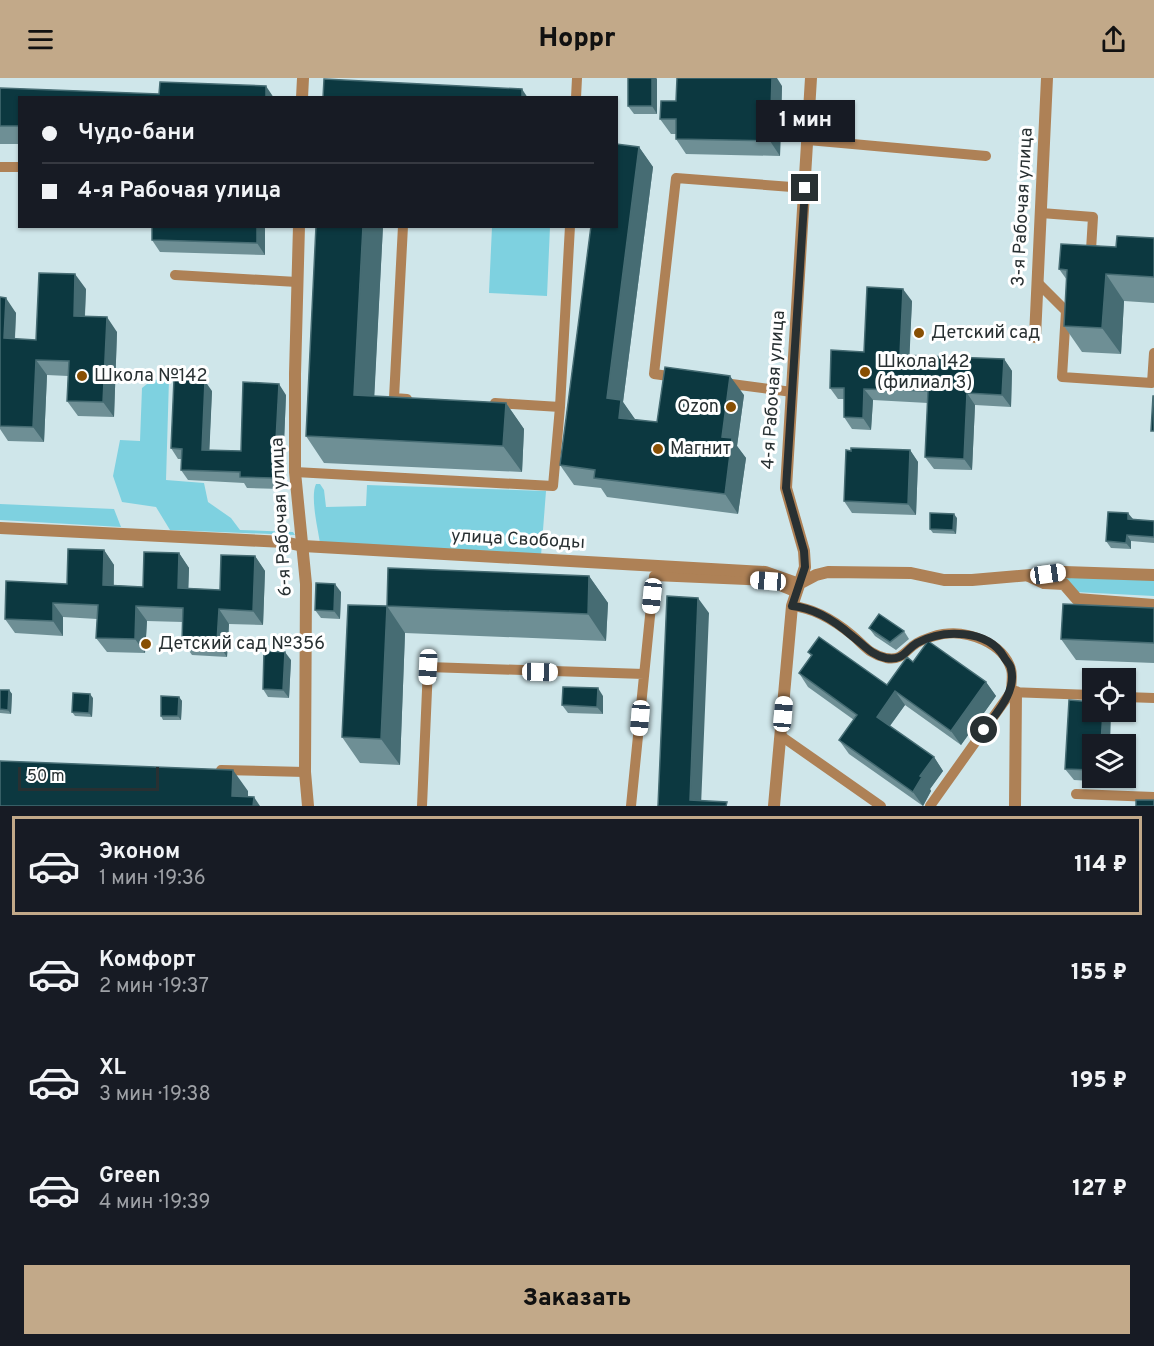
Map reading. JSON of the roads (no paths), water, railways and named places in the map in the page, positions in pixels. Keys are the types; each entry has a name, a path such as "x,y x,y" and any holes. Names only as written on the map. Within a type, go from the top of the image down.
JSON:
{"street":[{"path":"302,96 303,78"},
{"name":"4-я Рабочая улица","path":"774,806 792,606 805,567 804,551 786,488 811,78"},
{"name":"3-я Рабочая улица","path":"1035,337 1047,78"},
{"name":"6-я Рабочая улица","path":"298,228 295,472 306,584 305,772 308,806"},
{"name":"улица Свободы","path":"0,528 284,542 303,546 765,572 797,588"},
{"path":"797,588 816,575 828,573 910,573 945,580 1064,572 1154,574"},
{"path":"1029,576 1044,583 1064,584 1077,599 1154,604"},
{"path":"1013,692 1015,806"}],"lane":[{"path":"576,96 577,78"},
{"path":"808,140 986,156"},
{"path":"0,167 18,168"},
{"path":"689,379 654,374 676,178 805,188"},
{"path":"1041,213 1093,217 1091,250 1112,252"},
{"path":"403,228 394,399 418,400"},
{"path":"295,472 554,486 570,228"},
{"path":"175,275 297,282"},
{"path":"1037,282 1066,310 1062,377 1152,383 1154,353"},
{"path":"712,382 792,392"},
{"path":"489,403 560,407"},
{"path":"631,806 654,576 768,581 797,588"},
{"path":"792,606 808,608 853,636 865,649 889,658 903,656 916,643 944,634 986,639 1001,652 1012,669 1013,692 930,806"},
{"path":"422,806 428,667 644,674"},
{"path":"1013,692 1082,695"},
{"path":"1136,697 1154,698"},
{"path":"781,735 881,806"},
{"path":"211,769 305,772"},
{"path":"1076,794 1154,796"}],"place":[{"name":"Детский сад","path":"919,333"},
{"name":"Школа 142 (филиал 3)","path":"865,372"},
{"name":"Школа №142","path":"82,376"},
{"name":"Ozon","path":"731,407"},
{"name":"Магнит","path":"658,449"},
{"name":"Детский сад №356","path":"146,644"}]}
